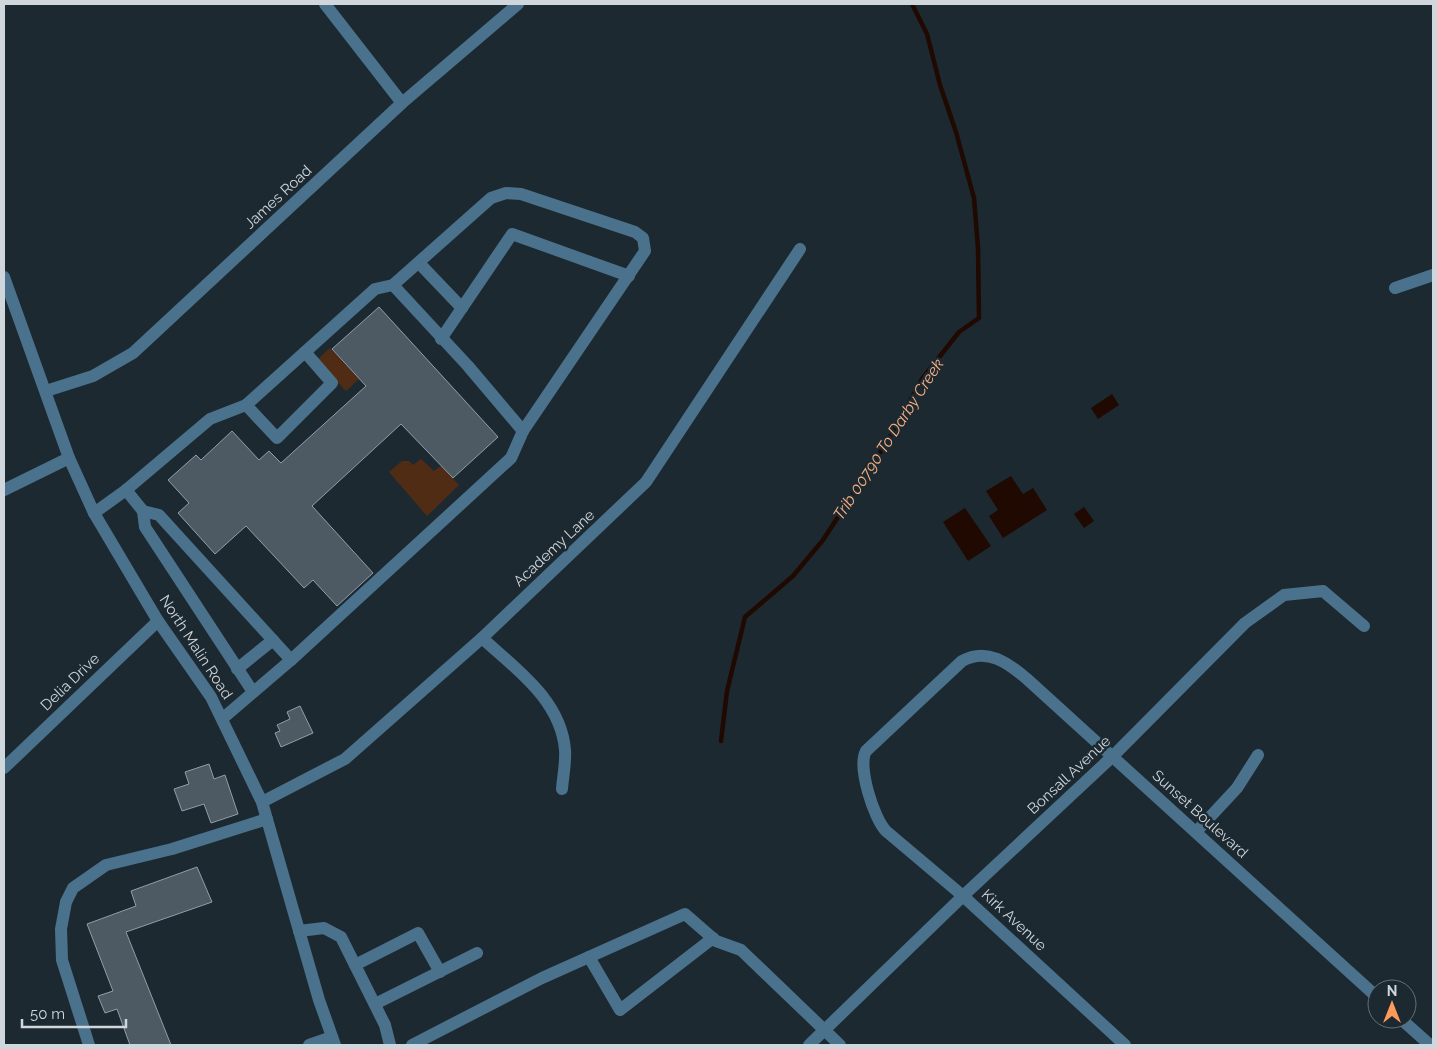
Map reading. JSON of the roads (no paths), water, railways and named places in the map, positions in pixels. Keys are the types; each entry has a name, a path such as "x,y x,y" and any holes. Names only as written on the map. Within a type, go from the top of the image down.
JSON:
{"street":[{"path":"325,4 402,104"},
{"name":"James Road","path":"46,391 93,376 133,353 402,104 518,4"},
{"path":"94,513 126,490 210,419 246,405 375,289 393,286 491,198 506,193 521,194 635,232 643,238 645,251 523,431 511,458 291,660 222,719"},
{"path":"441,339 512,234 629,276"},
{"name":"Academy Lane","path":"262,802 344,759 482,638 646,482 800,249"},
{"path":"419,263 462,308"},
{"path":"1394,288 1433,275"},
{"name":"North Malin Road","path":"4,277 69,458 94,513 158,621 212,697 262,802 333,1041"},
{"path":"393,286 523,431"},
{"path":"246,405 277,438 332,384 305,352"},
{"path":"4,490 69,458"},
{"path":"126,490 143,511 145,527 253,692"},
{"path":"143,511 159,516 291,660"},
{"name":"Bonsall Avenue","path":"810,1045 963,896 1113,756 1245,623 1284,595 1323,591 1364,626"},
{"name":"Delia Drive","path":"4,768 158,621"},
{"path":"482,638 543,695 559,721 565,750 562,788"},
{"path":"238,669 273,640"},
{"name":"Sunset Boulevard","path":"877,822 863,766 866,750 962,661 980,655 990,655 1027,679 1367,988"},
{"path":"1196,832 1237,788 1258,755"},
{"path":"89,1045 62,960 61,929 66,902 73,888 106,864 172,850 267,819"},
{"name":"Kirk Avenue","path":"877,822 963,896 1125,1045"},
{"path":"412,1045 542,978 685,914 713,938 741,950 840,1045"},
{"path":"299,931 324,928 341,938 386,1025 390,1045"},
{"path":"355,965 418,933 440,972"},
{"path":"589,957 620,1010 713,938"},
{"path":"375,1004 477,953"},
{"path":"1412,1029 1430,1045"},
{"path":"309,1045 333,1041"}],"waterway":[{"name":"Trib 00790 To Darby Creek","path":"721,741 727,691 745,617 793,576 823,540 887,442 922,379 959,332 979,318 978,248 974,198 956,132 940,85 927,34 912,4"}]}
